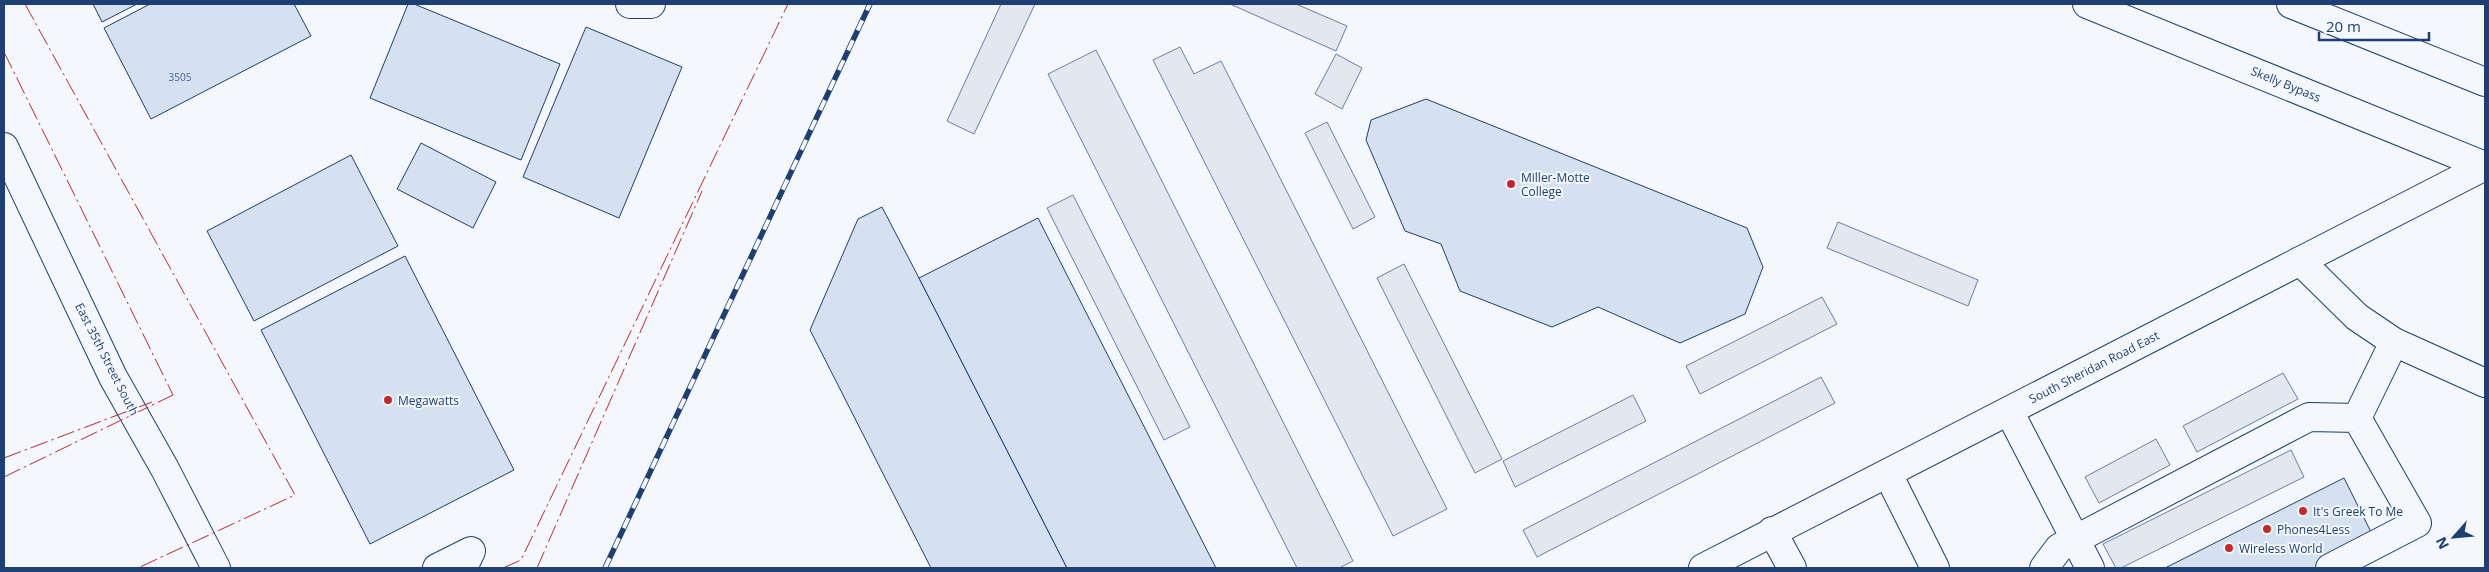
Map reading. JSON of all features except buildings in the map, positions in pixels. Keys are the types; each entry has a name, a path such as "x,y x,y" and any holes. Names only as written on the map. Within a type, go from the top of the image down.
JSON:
{"main road":[{"path":"630,4 650,4"},
{"path":"2066,4 2172,38"},
{"name":"Skelly Bypass","path":"2087,4 2485,166"},
{"path":"2303,8 2485,82"},
{"name":"East 35th Street South","path":"4,147 113,378 166,469 216,568"},
{"name":"South Sheridan Road East","path":"1703,568 2485,166"},
{"path":"2300,261 2357,317 2394,342 2485,383"},
{"path":"2358,418 2394,342"},
{"path":"2008,411 2090,568"},
{"path":"2044,568 2059,548 2309,417 2358,418"},
{"path":"2330,568 2417,522 2358,418"},
{"path":"1888,474 1935,568"},
{"path":"1772,531 1792,568"},
{"path":"437,568 471,550 463,568"}],"shaded area":[{"path":"1001,4 1035,4 974,134 947,121"},
{"path":"1230,4 1296,4 1347,26 1336,51"},
{"path":"1180,47 1194,74 1221,61 1447,509 1393,536 1153,60"},
{"path":"1096,50 1353,561 1339,568 1297,568 1048,74"},
{"path":"1336,54 1362,68 1342,109 1315,94"},
{"path":"1327,122 1375,217 1353,229 1305,133"},
{"path":"1073,195 1190,427 1164,440 1047,208"},
{"path":"1838,222 1978,280 1968,306 1827,248"},
{"path":"1404,264 1502,459 1475,473 1377,278"},
{"path":"1822,297 1837,324 1700,394 1686,366"},
{"path":"2283,373 2298,399 2197,452 2183,426"},
{"path":"1821,377 1835,403 1537,557 1523,530"},
{"path":"1633,395 1646,421 1515,487 1503,461"},
{"path":"2156,439 2170,465 2099,503 2085,477"},
{"path":"2291,450 2304,477 2121,568 2116,568 2103,544"}],"railway":[{"path":"605,568 870,4"}],"power":[{"path":"25,4 295,495 138,568"},
{"path":"503,568 521,560 788,4"},
{"path":"4,52 173,395"},
{"path":"537,568 702,191"},
{"path":"4,477 173,395"},
{"path":"4,458 152,402"}],"place":[{"name":"Miller-Motte College","path":"1511,184"},
{"name":"Megawatts","path":"388,400"},
{"name":"It's Greek To Me","path":"2303,511"},
{"name":"Phones4Less","path":"2267,529"},
{"name":"Wireless World","path":"2229,548"}]}
